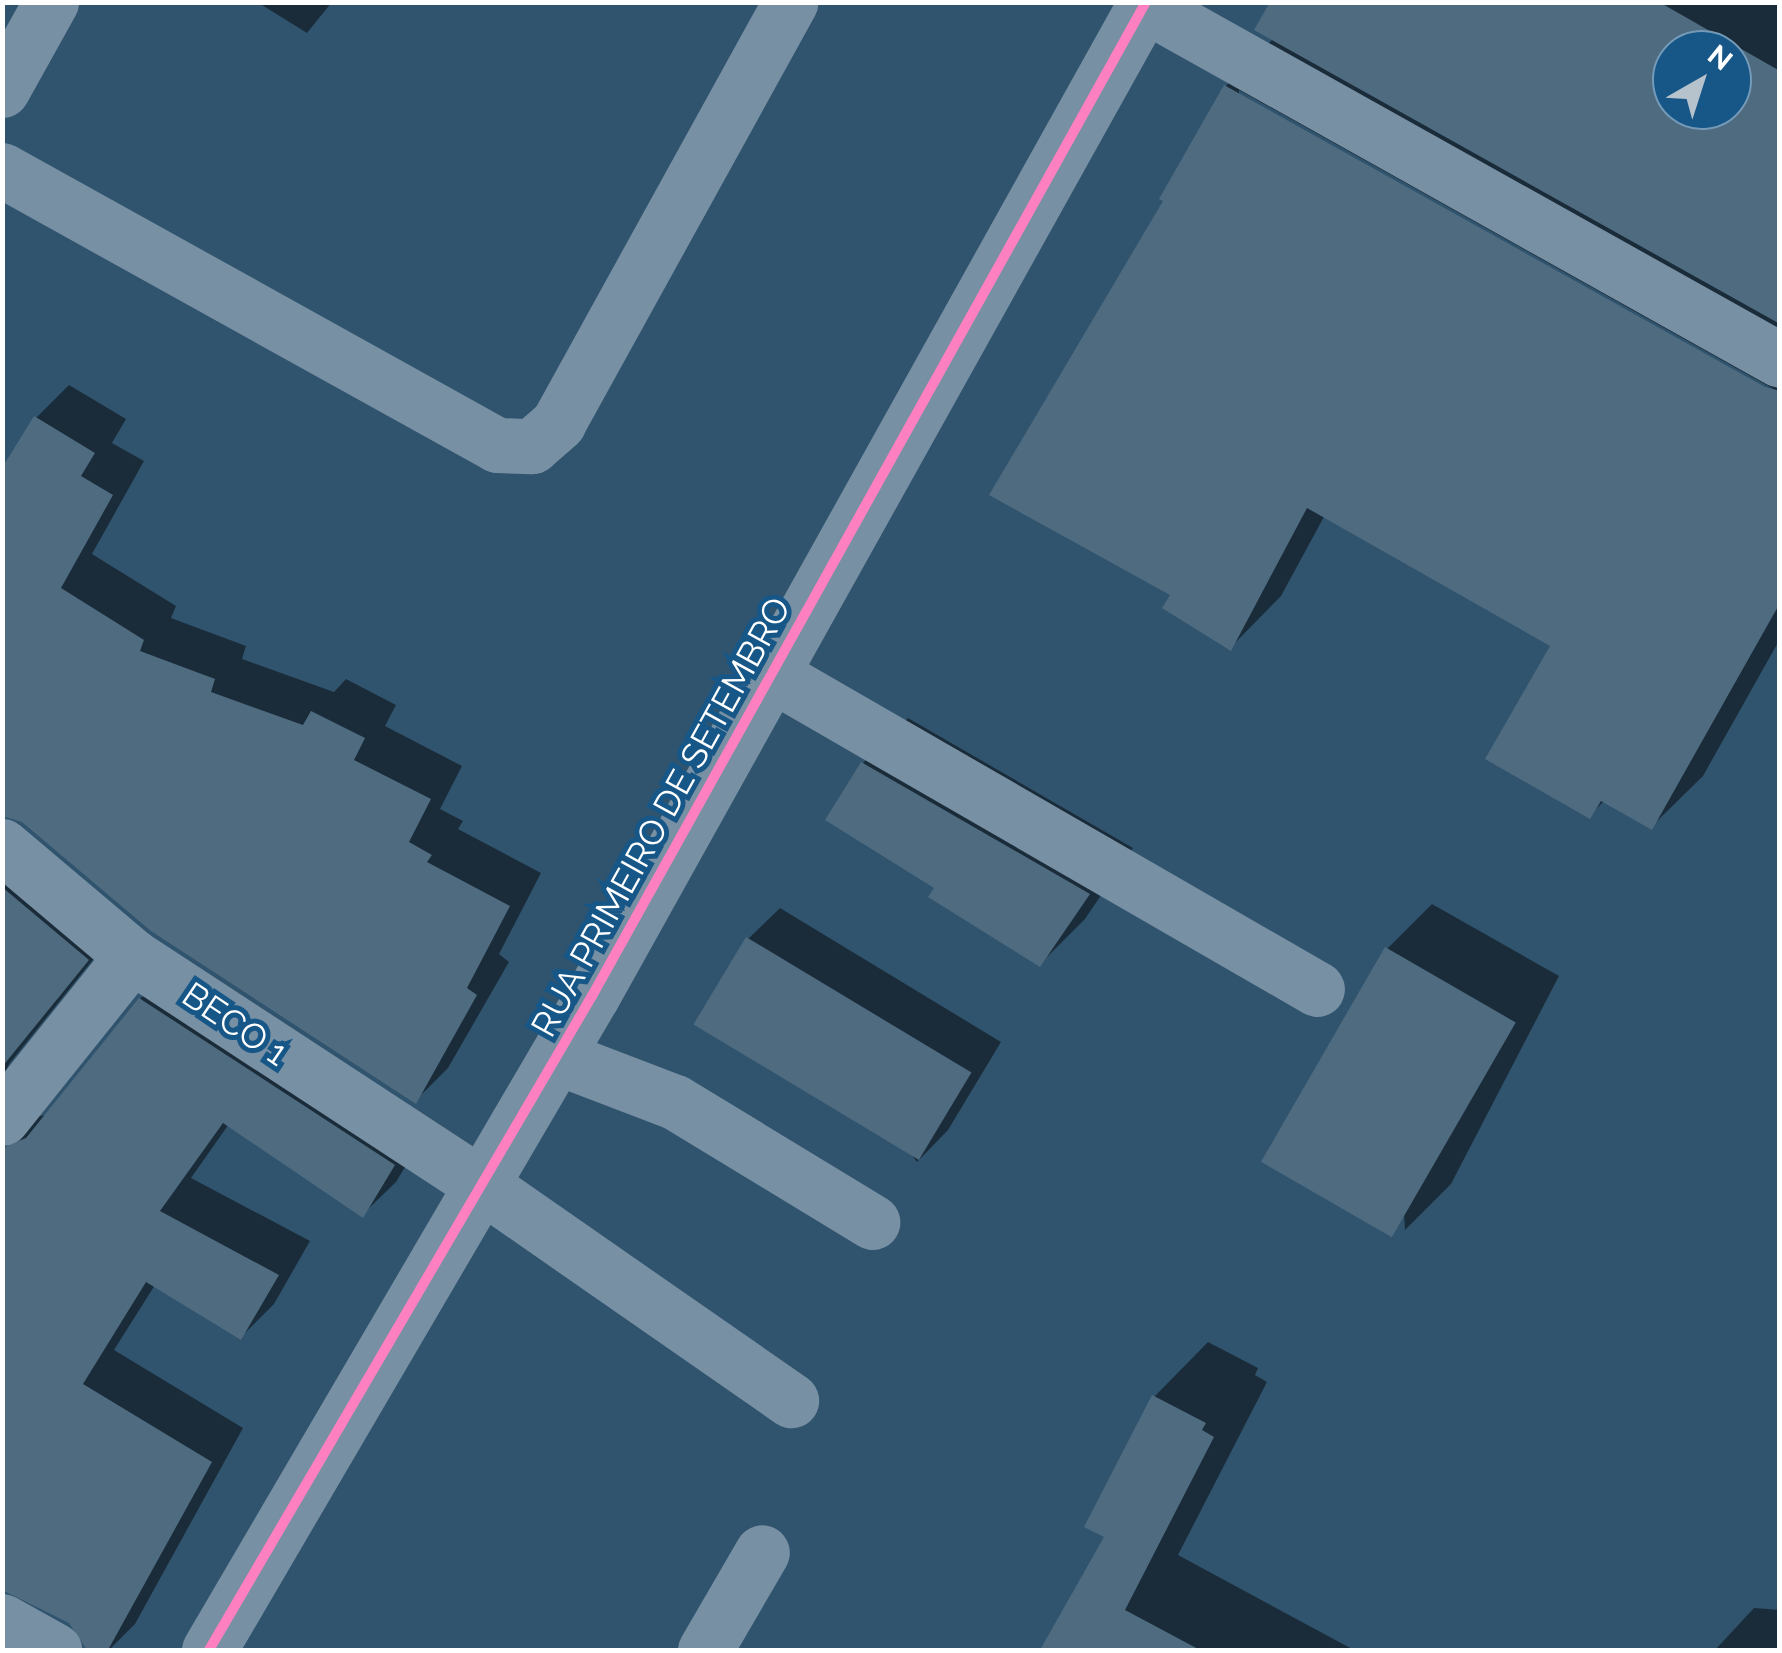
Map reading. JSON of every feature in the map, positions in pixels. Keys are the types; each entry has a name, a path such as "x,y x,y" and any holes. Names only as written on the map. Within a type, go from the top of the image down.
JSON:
{"street":[{"path":"2,90 51,2"},
{"path":"2,170 498,445 532,446 558,422 790,2"},
{"path":"1146,4 1780,360"},
{"name":"RUA PRIMEIRO DE SETEMBRO","path":"209,1650 557,1057 1146,4"},
{"path":"772,675 1317,989"},
{"name":"BECO 1","path":"2,846 132,956 480,1184 791,1400"},
{"path":"2,1118 132,956"},
{"path":"557,1057 675,1102 872,1222"},
{"path":"705,1650 762,1552"},
{"path":"2,1622 54,1650"}],"building":[{"path":"1270,2 1659,2 1708,30 1652,30 1652,130 1752,130 1752,55 1780,71 1780,324 1254,30"},
{"path":"1224,85 1765,387 1780,391 1780,603 1652,830 1601,801 1590,819 1485,759 1550,646 1307,508 1231,651 1162,608 1170,595 989,495 1163,201 1159,199"},
{"path":"34,416 95,453 81,476 113,495 61,588 144,640 140,651 215,679 211,692 303,725 311,711 365,738 354,760 431,799 409,842 432,855 427,862 510,906 467,988 477,995 416,1104 151,931 22,822 2,816 2,468"},
{"path":"861,762 1090,894 1040,967 928,897 934,888 825,820"},
{"path":"2,887 89,960 2,1067"},
{"path":"746,937 971,1072 919,1160 693,1024"},
{"path":"1385,947 1516,1022 1392,1237 1261,1162"},
{"path":"139,998 395,1165 363,1218 223,1123 160,1211 279,1275 241,1340 146,1282 83,1384 212,1462 108,1650 87,1650 69,1623 2,1590 2,1148 26,1138"},
{"path":"1152,1395 1206,1423 1202,1430 1214,1437 1125,1610 1200,1650 1040,1650 1104,1537 1084,1527"}],"cycle path":[{"path":"209,1650 592,996 1146,2"}]}
